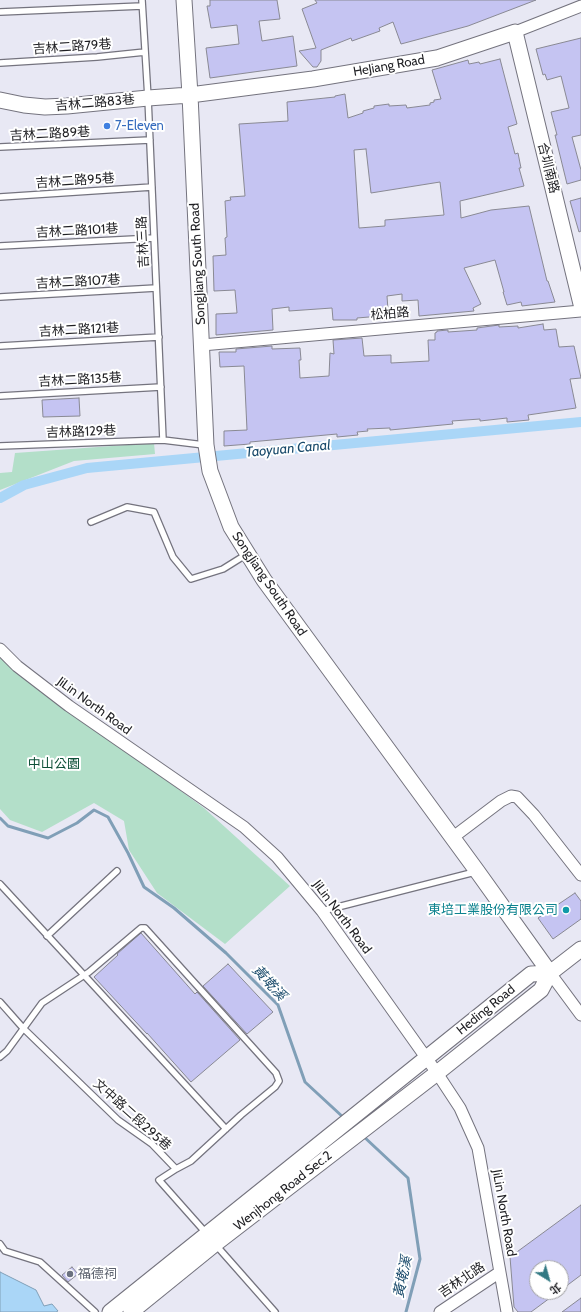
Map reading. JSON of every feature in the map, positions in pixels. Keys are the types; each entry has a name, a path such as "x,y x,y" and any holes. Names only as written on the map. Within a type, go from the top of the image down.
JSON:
{"street":[{"name":"SongJiang South Road","path":"184,0 207,448 210,471 231,527 264,580 550,973"},
{"name":"HeJiang Road","path":"190,95 314,79 437,58 515,32 581,6"},
{"name":"合圳南路","path":"515,32 581,304"},
{"name":"吉林二路83巷","path":"0,100 24,105 45,107 190,95"},
{"name":"松柏路","path":"202,345 581,311"},
{"name":"JiLin North Road","path":"0,649 18,666 69,706 244,827 277,858 322,911 437,1073 460,1108 478,1148 507,1312"},
{"path":"452,838 501,801 512,796 517,797 534,815 581,875"},
{"name":"Heding Road","path":"437,1073 541,990 550,973 581,949"},
{"path":"550,973 581,1015"},
{"name":"Heding Road","path":"347,1121 531,974 550,973"},
{"name":"Wenjhong Road Sec.2","path":"110,1312 359,1132 437,1073"},
{"name":"Wenjhong Road Sec.2","path":"131,1312 211,1239 347,1121"},
{"name":"吉林北路","path":"440,1312 500,1272"}],"lane":[{"path":"0,12 142,3"},
{"name":"吉林三路","path":"142,3 148,98 163,440"},
{"name":"吉林二路79巷","path":"0,63 97,57 145,52"},
{"name":"吉林二路89巷","path":"0,148 150,140"},
{"name":"吉林二路95巷","path":"0,196 152,186"},
{"name":"吉林二路101巷","path":"0,246 154,238"},
{"name":"吉林二路107巷","path":"0,297 156,288"},
{"name":"吉林二路121巷","path":"0,346 159,337"},
{"name":"吉林二路135巷","path":"0,396 161,388"},
{"path":"163,440 207,448"},
{"name":"吉林路129巷","path":"0,446 163,440"},
{"path":"91,522 127,507 154,512 173,557 191,579 223,569 248,554"},
{"path":"322,911 477,871"},
{"path":"47,936 117,872"},
{"path":"0,884 226,1129"},
{"path":"0,1058 7,1051 42,1004 84,976 141,928 145,928 276,1073 279,1081 275,1087 191,1160 176,1169"},
{"name":"文中路二段295巷","path":"0,1002 23,1028 118,1120 152,1144 176,1169 159,1180 211,1239"},
{"path":"211,1239 275,1312"},
{"path":"0,1244 5,1250 40,1262 95,1312"}],"green space":[{"path":"154,443 155,454 74,461 0,490 0,473 12,472 15,453"},
{"name":"中山公園","path":"0,658 204,808 290,886 225,944 157,893 129,850 124,821 94,803 42,832 10,820 0,809"}],"water":[{"path":"0,1272 36,1290 44,1306 52,1304 58,1311 0,1312"}],"building":[{"path":"210,0 277,0 280,19 259,21 262,41 293,36 297,66 210,78 206,48 239,44 237,25 211,28 207,6 210,6"},
{"path":"315,0 536,0 468,26 401,44 393,22 379,28 380,31 352,41 351,38 321,50 321,61 317,67 313,67 299,51 316,48 302,9 317,3"},
{"path":"581,38 581,135 572,137 581,170 581,180 567,184 551,112 569,108 561,76 547,80 545,74 543,75 536,49"},
{"path":"500,59 517,124 508,127 515,154 518,153 521,168 519,168 524,186 460,201 461,218 491,210 529,206 547,281 555,302 522,306 521,302 507,305 495,260 464,268 481,304 473,308 474,311 419,316 418,300 402,301 402,294 387,296 388,310 395,310 395,318 381,319 381,316 357,318 357,320 333,320 332,308 289,311 289,307 272,309 273,330 216,335 216,314 237,313 235,290 214,291 213,256 226,255 225,238 227,237 225,201 231,200 230,197 245,196 239,124 288,121 287,102 335,97 345,94 348,118 374,108 374,106 389,104 389,106 406,105 407,108 430,105 430,103 434,102 434,100 441,99 432,70 468,60 469,64 479,62 480,64","holes":["366,149 371,193 440,182 444,215 385,220 385,226 359,228 354,150"]},
{"path":"581,198 581,231 579,232 570,201"},
{"path":"543,324 544,330 556,329 559,347 574,346 581,378 570,379 576,408 528,415 529,420 507,422 507,418 480,421 480,419 452,421 453,424 390,430 390,428 367,429 368,431 357,432 358,435 337,437 337,434 250,442 250,444 224,446 224,431 247,430 244,366 220,367 219,352 236,352 236,349 272,346 272,349 300,348 300,378 329,376 330,353 334,354 333,340 362,338 364,356 391,355 391,363 429,361 428,340 435,340 435,333 437,331 448,330 448,332 477,330 477,328 499,325 499,327 518,326 518,328"},
{"path":"79,398 80,416 43,417 42,400"},
{"name":"東培工業股份有限公司","path":"575,893 581,901 581,919 553,939 538,918"},
{"path":"141,933 195,994 197,992 240,1040 191,1082 94,977"},
{"path":"228,964 273,1012 247,1034 203,986"},
{"path":"581,1205 581,1275 569,1284 569,1260 529,1260 529,1300 547,1300 531,1312 518,1312 514,1307 510,1257"},
{"name":"福德祠","path":"72,1267 78,1274 68,1282 62,1275"},
{"path":"581,1298 581,1312 562,1312"}],"waterway":[{"name":"Taoyuan Canal","path":"0,498 24,485 87,468 581,422"},
{"name":"黃墘溪","path":"0,818 8,826 48,838 77,823 94,810 108,817 128,853 144,887 174,908 226,953 278,1005 305,1082 344,1118"},
{"name":"黃墘溪","path":"362,1135 408,1178 420,1259 406,1312"}],"place":[{"name":"7-Eleven","path":"107,126"},
{"name":"東培工業股份有限公司","path":"566,910"},
{"name":"福德祠","path":"70,1274"}]}
